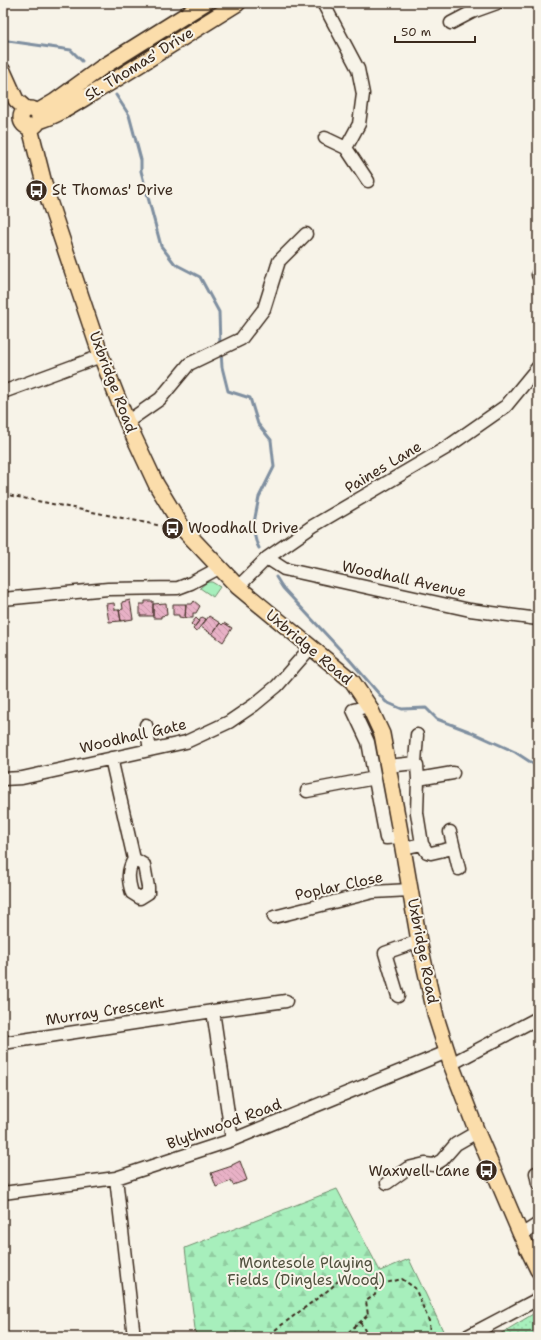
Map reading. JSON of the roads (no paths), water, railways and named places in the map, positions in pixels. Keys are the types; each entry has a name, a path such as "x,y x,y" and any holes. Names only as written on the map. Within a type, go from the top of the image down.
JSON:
{"main road":[{"name":"St. Thomas' Drive","path":"33,117 90,76 205,3"},
{"name":"St. Thomas' Drive","path":"33,117 48,118 59,113 238,3"},
{"name":"Uxbridge Road","path":"3,71 16,100 33,117 47,195 101,356 127,422 156,484 184,530 219,568 238,587 352,681 369,706 382,734 419,941 436,1017 449,1058 477,1132 521,1235 538,1270"}],"street":[{"path":"323,3 358,69 363,94 359,124 346,148"},
{"path":"451,23 472,12 497,3"},
{"path":"90,76 98,90"},
{"path":"325,138 346,148 368,181"},
{"path":"127,422 160,399 189,364 241,339 264,309 279,261 306,234"},
{"path":"3,392 101,356"},
{"name":"Paines Lane","path":"238,587 267,558 315,525 446,448 506,406 538,367"},
{"name":"Woodhall Avenue","path":"267,558 284,569 470,610 538,619"},
{"path":"3,599 108,589 178,588 192,583 219,568"},
{"name":"Woodhall Gate","path":"3,779 22,778 186,742 229,722 254,705 277,686 311,647"},
{"path":"369,706 353,710 368,742 386,838 402,842 422,844"},
{"path":"146,725 150,750"},
{"path":"417,735 414,763 417,766 417,813 422,844 427,852 431,853 453,848"},
{"path":"111,758 134,859"},
{"path":"388,766 414,763"},
{"path":"418,779 454,773"},
{"path":"307,791 374,778"},
{"path":"450,832 459,869"},
{"name":"Poplar Close","path":"274,917 373,892 410,890"},
{"path":"398,996 386,953 419,941"},
{"name":"Murray Crescent","path":"3,1043 286,1001"},
{"path":"213,1011 232,1140"},
{"path":"449,1058 538,1018"},
{"name":"Blythwood Road","path":"3,1193 116,1178 232,1140 449,1058"},
{"path":"387,1182 408,1168 425,1164 434,1164 442,1160 456,1144 477,1132"},
{"path":"116,1178 134,1337"},
{"path":"521,1235 538,1224"},
{"path":"466,1337 538,1299"}],"waterway":[{"path":"8,41 71,50 82,61"},
{"path":"116,95 129,115 141,160 141,171 161,246 175,264 200,277 219,312 220,345"},
{"path":"221,351 222,367 228,391 250,398 258,424 271,440 274,467 259,497 253,528 259,548"},
{"path":"276,577 283,588 348,658 386,702 402,709 426,708 437,719 471,732 515,752 538,767"}],"place":[{"name":"St Thomas' Drive","path":"36,190"},
{"name":"Woodhall Drive","path":"173,528"},
{"name":"Waxwell Lane","path":"486,1171"}],"park label":[{"name":"Montesole Playing Fields (Dingles Wood)","path":"306,1272"}]}
